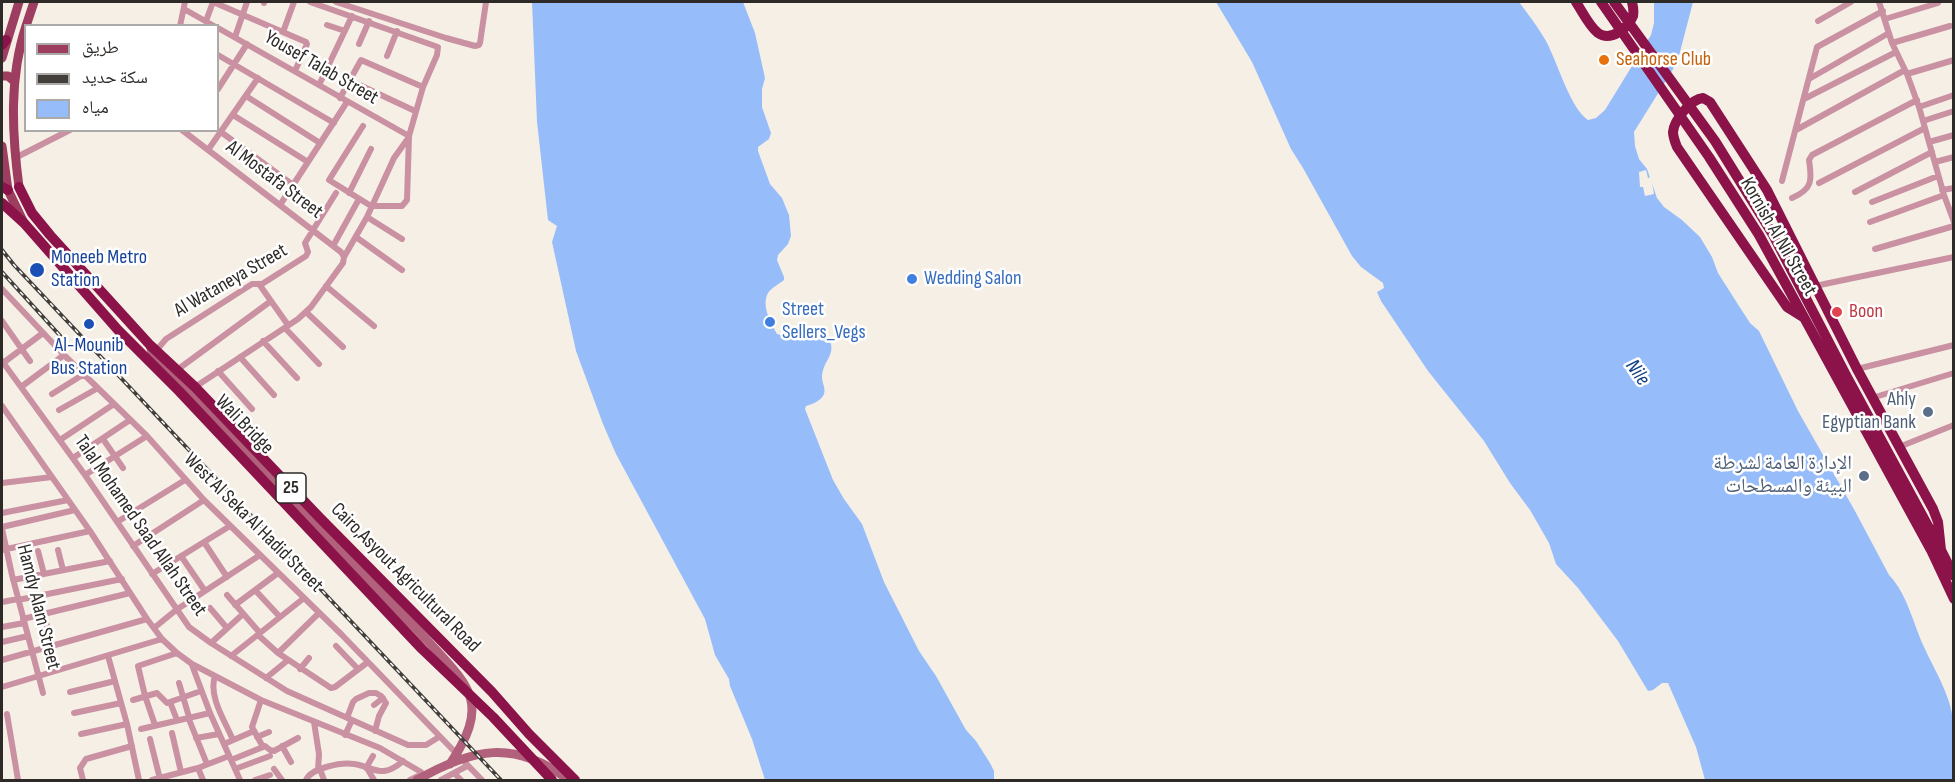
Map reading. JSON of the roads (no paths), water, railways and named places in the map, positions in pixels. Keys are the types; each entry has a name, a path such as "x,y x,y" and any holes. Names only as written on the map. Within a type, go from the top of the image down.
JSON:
{"highway":[{"path":"1575,2 1596,31 1609,37 1616,35 1632,19 1634,13 1632,2"},
{"name":"Kornish Al Nil Street","path":"1601,2 1735,195 1759,235 1931,550 1953,599"},
{"name":"Kornish Al Nil Street","path":"1614,2 1726,157 1772,233 1953,576"},
{"path":"1803,317 1787,307 1677,147 1674,139 1675,124 1694,100 1703,98 1710,102 1767,190 1872,398 1933,509 1941,536 1941,550"},
{"name":"Cairo,Asyout Agricultural Road","path":"20,187 32,213 153,350 195,387 575,780"},
{"name":"Cairo,Asyout Agricultural Road","path":"2,203 24,223 118,330 261,477 430,658 493,717 552,780"},
{"path":"1847,378 1866,386"},
{"path":"493,717 505,717 503,704"},
{"path":"516,742 516,734 519,730 529,734"}],"main road":[{"path":"18,55 7,55 3,49 19,2"},
{"path":"27,24 34,2"},
{"path":"20,187 15,158 14,81 24,33"},
{"path":"2,76 8,76 14,81"},
{"path":"2,146 5,189 24,223"},
{"name":"Wali Bridge","path":"153,350 162,366 462,678 471,698 471,716 467,736 449,767"},
{"name":"Wali Bridge","path":"261,477 291,504 458,681 468,706 465,726 449,767"},
{"name":"Wali Bridge","path":"449,767 471,755 502,752 536,759 569,780"},
{"name":"Wali Bridge","path":"419,779 471,758 502,755 535,762 563,780"}],"street":[{"path":"206,21 213,2 306,43 295,70"},
{"path":"235,37 248,2"},
{"path":"283,32 294,2"},
{"path":"310,2 438,46 437,55 415,111 409,136 406,202 402,206 371,206 328,180 363,126"},
{"path":"336,2 475,46 480,43 486,2"},
{"path":"1818,21 1851,2"},
{"path":"1875,249 1953,221 1918,104 1892,43 1879,2"},
{"path":"1885,19 1938,3"},
{"path":"180,24 184,5 211,24"},
{"path":"1782,181 1816,48 1882,11"},
{"path":"319,85 352,16"},
{"path":"359,44 369,21"},
{"path":"327,25 345,31"},
{"path":"1892,43 1950,26"},
{"name":"Yousef Talab Street","path":"219,31 235,37 295,70 409,136"},
{"path":"387,56 397,31"},
{"path":"1809,79 1889,33"},
{"path":"219,87 247,44"},
{"path":"1804,99 1896,52"},
{"path":"219,56 334,123"},
{"path":"340,98 360,60 423,87"},
{"path":"1796,130 1906,72 1953,60"},
{"path":"208,150 258,78"},
{"path":"349,80 415,111"},
{"path":"1792,198 1807,188 1812,175 1809,160 1812,155 1918,104 1953,95"},
{"path":"246,96 320,143"},
{"path":"279,205 347,102"},
{"path":"1819,183 1924,124 1953,111"},
{"path":"232,115 308,162"},
{"path":"15,158 66,132"},
{"name":"Al Mostafa Street","path":"187,132 345,257"},
{"path":"221,132 293,185"},
{"path":"1929,142 1953,135"},
{"path":"195,387 306,312 343,263 394,158 409,136"},
{"path":"349,193 371,149"},
{"path":"1855,192 1932,152"},
{"path":"1935,162 1953,157"},
{"path":"1872,202 1938,176"},
{"path":"1870,222 1953,188"},
{"path":"313,231 336,193"},
{"path":"333,246 359,199"},
{"path":"367,217 402,239"},
{"name":"Al Wataneya Street","path":"153,350 166,339 252,284 262,284 306,256 308,252 304,245 313,231"},
{"path":"356,237 402,270"},
{"path":"1815,286 1953,257"},
{"path":"259,284 286,326 319,364"},
{"path":"326,286 374,326"},
{"name":"West Al Seka Al Hadid Street","path":"2,289 64,355 147,436 204,500 368,662 482,780"},
{"path":"177,370 271,301"},
{"path":"306,312 343,347"},
{"path":"2,321 30,361"},
{"path":"3,367 43,333"},
{"path":"263,342 297,378"},
{"path":"1857,369 1953,345"},
{"path":"21,387 64,355"},
{"path":"240,357 274,395"},
{"name":"Talal Mohamed Saad Allah Street","path":"3,367 21,387 73,458 152,574 174,612 189,627 287,692 375,731 408,745 417,746 426,745 439,737"},
{"path":"218,371 252,409"},
{"path":"1872,398 1953,373"},
{"path":"52,394 84,374"},
{"path":"59,410 98,388"},
{"path":"60,440 114,404"},
{"path":"2,406 90,531 147,619 162,639 177,653 192,664 261,700 380,748 421,772 419,779 410,780"},
{"path":"73,458 130,420"},
{"path":"1899,447 1953,425"},
{"path":"85,475 147,436"},
{"path":"103,438 123,468"},
{"path":"2,483 52,477"},
{"path":"117,522 185,480"},
{"path":"2,513 68,500"},
{"path":"133,546 204,500"},
{"path":"36,506 39,518"},
{"path":"2,528 75,510"},
{"path":"152,574 230,526"},
{"name":"Hamdy Alam Street","path":"2,528 4,549 43,693"},
{"path":"4,549 90,531"},
{"path":"204,542 227,577"},
{"path":"58,550 63,570"},
{"path":"38,551 44,574"},
{"path":"154,628 174,612 260,555"},
{"path":"22,556 26,577"},
{"path":"181,556 205,591"},
{"path":"2,576 26,577 110,561"},
{"path":"235,604 278,573"},
{"path":"2,602 122,579"},
{"path":"255,590 280,617"},
{"path":"2,627 130,593"},
{"path":"227,595 278,653 331,688 338,689 368,662"},
{"path":"231,656 304,598"},
{"path":"210,608 227,628"},
{"path":"278,653 319,613"},
{"path":"211,643 243,614"},
{"path":"2,660 147,619"},
{"path":"46,622 52,646"},
{"path":"2,642 28,636"},
{"path":"2,687 162,639"},
{"path":"336,646 358,669"},
{"path":"155,725 137,669 138,666 177,653"},
{"path":"108,656 127,724 139,780"},
{"path":"300,669 309,658"},
{"path":"266,678 288,660"},
{"path":"192,664 210,713 240,780"},
{"path":"215,676 212,683 214,695 233,740"},
{"path":"70,692 115,681"},
{"path":"179,683 196,738 207,764"},
{"path":"374,705 390,686"},
{"path":"133,700 157,693 165,702 170,702 201,691"},
{"path":"345,735 353,702 369,693 376,693 386,703 375,731"},
{"path":"261,700 252,725 262,747"},
{"path":"170,702 177,720"},
{"path":"74,713 121,703"},
{"path":"141,729 210,713"},
{"path":"7,714 18,780"},
{"path":"314,722 319,769 324,780"},
{"path":"81,734 127,724"},
{"path":"224,744 269,732"},
{"path":"172,733 184,772 190,780"},
{"path":"196,738 219,734"},
{"path":"150,739 155,780 262,747 268,747 272,751 298,738"},
{"path":"83,780 80,768 82,763 91,758 132,746"},
{"path":"282,746 291,762"},
{"path":"235,769 270,756"},
{"path":"366,768 373,756"},
{"path":"306,780 309,774 319,769 347,764 382,771 390,770 403,761"},
{"path":"449,767 467,766"},
{"path":"441,780 449,767"},
{"path":"449,767 461,780"},
{"path":"198,768 203,780"},
{"path":"366,768 374,780"},
{"path":"274,769 282,780"},
{"path":"255,780 270,776"}],"water":[{"path":"532,2 743,2 755,33 765,78 762,89 762,107 771,133 769,139 758,147 758,151 770,184 782,198 789,215 791,236 788,244 778,255 777,260 784,280 768,293 766,303 768,314 777,334 785,336 811,329 828,336 831,342 831,353 822,377 824,394 820,400 806,406 805,409 833,480 862,524 884,582 919,651 936,676 966,730 990,763 994,771 994,780 765,780 729,679 715,655 705,619 616,454 576,351 552,242 557,226 548,220 537,122"},
{"name":"Nile","path":"1216,2 1519,2 1546,41 1575,105 1588,120 1596,118 1605,110 1651,35 1654,23 1654,2 1693,2 1675,66 1634,132 1639,159 1647,169 1657,198 1664,207 1700,237 1718,273 1750,323 1759,331 1798,411 1889,575 1901,591 1952,712 1953,780 1705,780 1696,747 1668,683 1662,683 1648,691 1618,641 1578,588 1556,564 1549,543 1530,510 1484,441 1428,371 1381,301 1377,292 1384,288 1383,283 1361,267 1352,256 1291,149 1252,62"}],"railway":[{"path":"2,250 501,780"},
{"path":"2,272 64,340"}],"place":[{"name":"Seahorse Club","path":"1604,60"},
{"name":"Moneeb Metro Station","path":"37,270"},
{"name":"Wedding Salon","path":"912,279"},
{"name":"Boon","path":"1837,312"},
{"name":"Street Sellers_Vegs","path":"770,322"},
{"name":"Al-Mounib Bus Station","path":"89,324"},
{"name":"Ahly Egyptian Bank","path":"1928,412"},
{"name":"الإدارة العامة لشرطة البيئة والمسطحات","path":"1864,476"}]}
